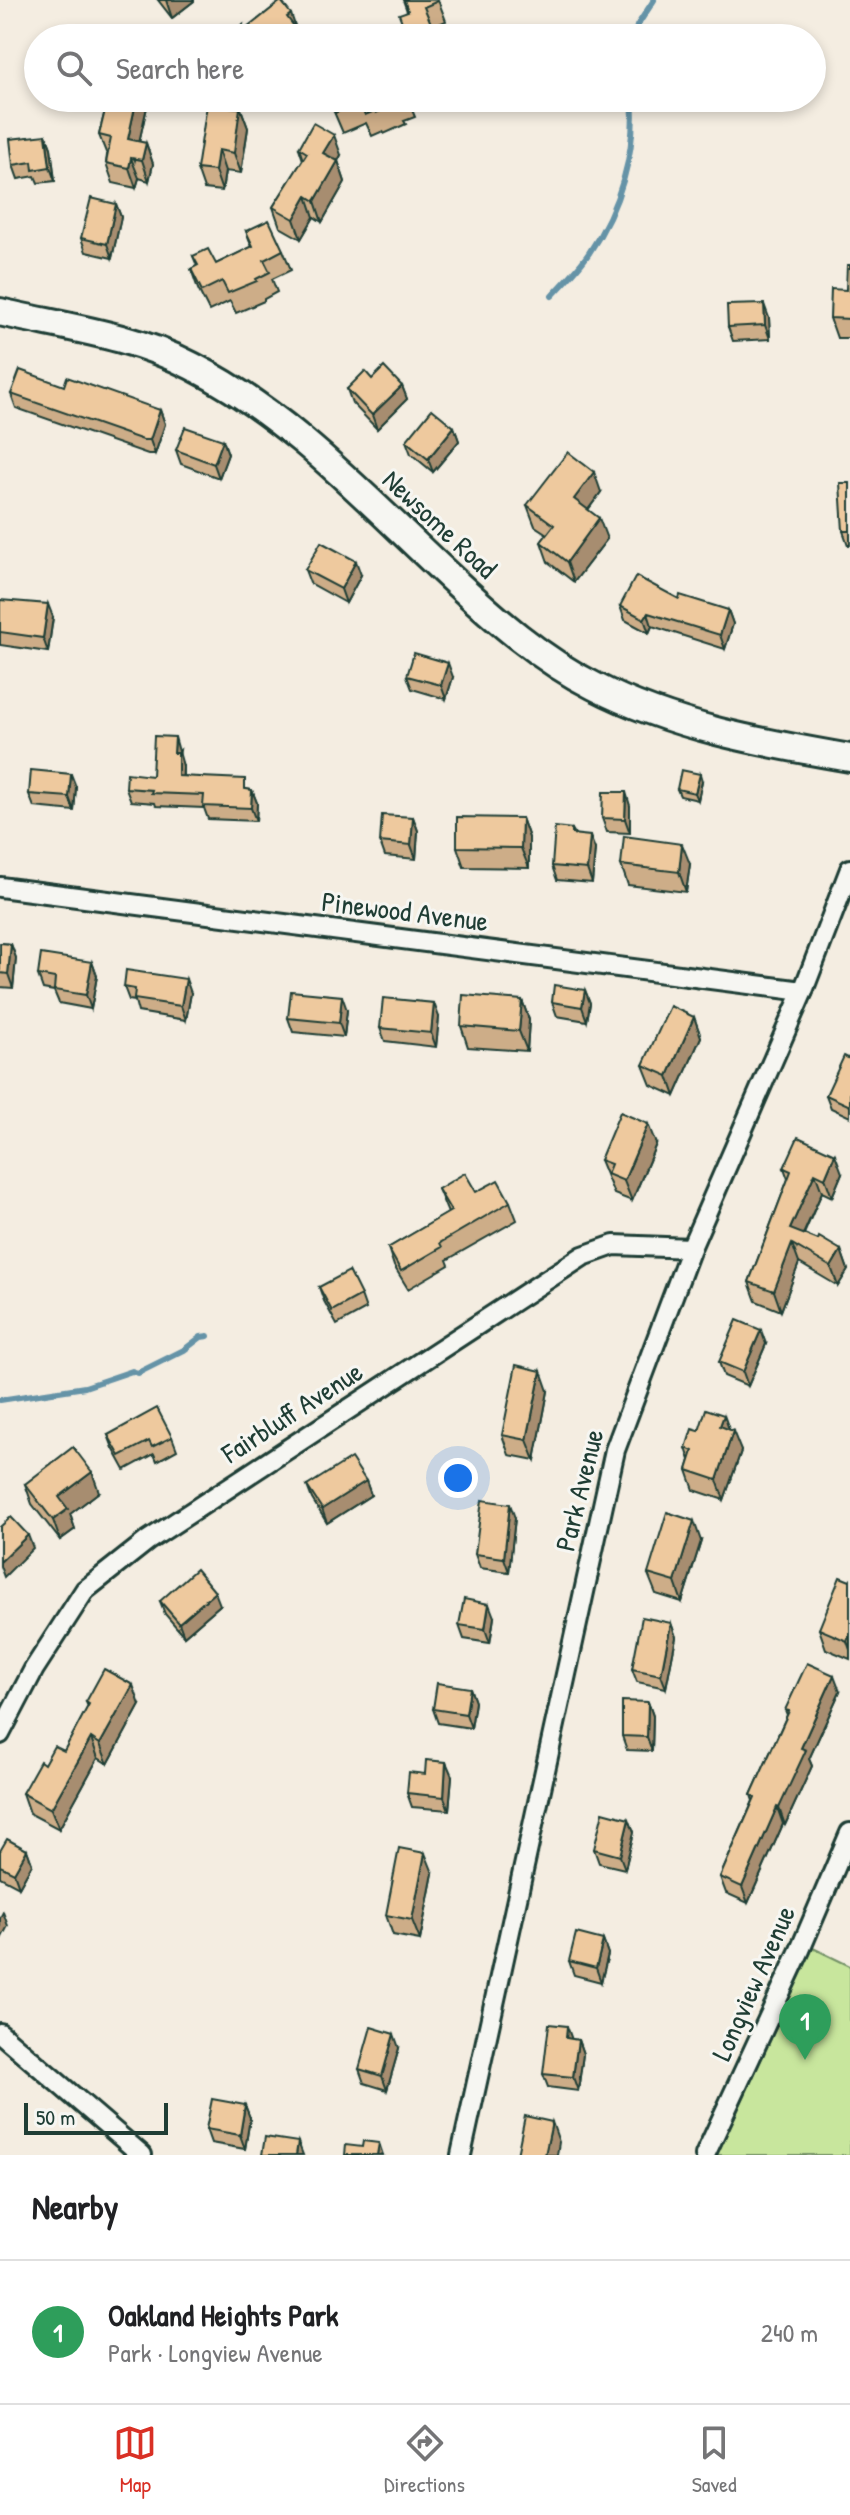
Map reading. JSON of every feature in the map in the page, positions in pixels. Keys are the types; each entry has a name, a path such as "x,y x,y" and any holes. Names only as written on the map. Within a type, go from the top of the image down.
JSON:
{"street":[{"name":"Newsome Road","path":"0,312 126,339 190,365 249,399 337,473 519,638 592,686 666,717 734,736 850,758"},
{"name":"Park Avenue","path":"461,2155 615,1450 691,1248 803,991 850,869"},
{"name":"Pinewood Avenue","path":"0,887 803,991"},
{"name":"Fairbluff Avenue","path":"0,1734 34,1669 85,1590 147,1541 583,1256 614,1245 691,1248"},
{"name":"Longview Avenue","path":"705,2155 800,1950 850,1833"},
{"path":"0,2033 142,2155"}],"green space":[{"path":"813,1948 850,1966 850,2155 717,2155"}],"building":[{"path":"404,0 438,0 424,7 431,24 403,24 399,14 408,11"},
{"path":"281,1 291,14 287,17 292,24 252,24"},
{"path":"105,112 134,112 128,139 146,143 142,160 131,158 129,168 106,163 111,138 99,135"},
{"path":"206,112 239,112 234,153 218,150 215,171 197,169"},
{"path":"313,123 334,135 323,153 338,161 315,201 307,196 294,219 273,207 307,153 299,148"},
{"path":"46,135 50,167 33,170 32,162 13,165 10,139"},
{"path":"91,198 116,204 107,244 81,238"},
{"path":"269,220 283,250 264,260 270,272 228,293 222,281 202,291 191,269 198,265 193,256 208,249 216,264 253,246 246,231"},
{"path":"847,265 850,265 850,319 830,318 831,289 846,290"},
{"path":"764,304 765,325 728,327 727,305"},
{"path":"384,367 402,386 372,415 347,389 365,371 372,379"},
{"path":"20,370 64,386 67,377 160,410 150,440 11,394"},
{"path":"432,409 454,427 428,459 406,441"},
{"path":"185,427 223,440 214,464 176,450"},
{"path":"568,452 594,472 574,499 599,518 567,562 541,542 554,525 527,505"},
{"path":"840,483 850,483 850,531 843,531"},
{"path":"321,542 356,561 341,589 305,570"},
{"path":"636,576 679,599 680,595 728,610 720,635 648,613 644,619 620,606"},
{"path":"0,600 48,604 43,638 0,632"},
{"path":"414,653 448,663 441,685 407,676"},
{"path":"154,736 175,737 178,776 245,779 245,789 252,790 251,808 203,806 204,795 151,793 152,790 126,788 127,773 152,776"},
{"path":"31,770 71,774 69,797 29,794"},
{"path":"681,770 700,774 695,793 677,789"},
{"path":"603,792 626,792 625,819 602,818"},
{"path":"382,815 413,817 411,845 380,842"},
{"path":"457,817 522,818 521,848 457,847"},
{"path":"555,827 572,829 572,834 590,836 587,869 552,866"},
{"path":"624,836 682,844 679,872 621,865"},
{"path":"0,943 11,944 8,974 0,973"},
{"path":"41,954 92,962 86,995 54,990 55,978 38,975"},
{"path":"126,970 186,979 181,1006 134,999 135,989 124,987"},
{"path":"554,985 585,990 582,1007 552,1002"},
{"path":"291,991 342,996 339,1023 288,1018"},
{"path":"463,995 522,1000 519,1031 461,1026"},
{"path":"383,998 434,1003 431,1033 380,1028"},
{"path":"670,1006 694,1017 668,1076 643,1065"},
{"path":"844,1056 850,1059 850,1106 826,1095"},
{"path":"620,1112 648,1124 624,1181 607,1174 611,1164 600,1160"},
{"path":"798,1137 835,1154 825,1178 815,1173 790,1229 818,1240 819,1237 841,1250 831,1267 792,1244 774,1291 749,1282 791,1171 784,1168"},
{"path":"465,1173 476,1192 498,1180 510,1202 440,1243 442,1247 401,1271 388,1248 451,1211 438,1189"},
{"path":"349,1271 361,1295 332,1311 319,1287"},
{"path":"737,1320 761,1330 743,1372 719,1362"},
{"path":"516,1365 541,1371 527,1440 502,1435"},
{"path":"157,1408 172,1437 152,1447 149,1441 120,1456 108,1435"},
{"path":"706,1409 724,1415 720,1426 733,1431 717,1480 687,1470 693,1451 686,1448 692,1429 699,1431"},
{"path":"73,1447 92,1472 59,1497 68,1509 53,1520 25,1484"},
{"path":"351,1458 366,1481 322,1509 307,1486"},
{"path":"482,1500 510,1504 504,1558 475,1554"},
{"path":"667,1512 694,1521 675,1582 648,1574"},
{"path":"11,1517 28,1535 0,1562 0,1527"},
{"path":"196,1569 215,1592 179,1623 160,1601"},
{"path":"840,1577 850,1581 850,1632 847,1641 819,1629"},
{"path":"464,1599 489,1604 485,1629 459,1625"},
{"path":"642,1617 671,1623 661,1675 632,1669"},
{"path":"807,1663 834,1675 801,1748 806,1750 742,1887 720,1877 755,1797 751,1795 789,1711 785,1710"},
{"path":"104,1669 133,1685 100,1744 91,1738 51,1809 22,1793 40,1761 44,1764 54,1746 64,1751"},
{"path":"437,1683 470,1688 466,1714 433,1709"},
{"path":"622,1701 648,1702 647,1737 622,1736"},
{"path":"426,1760 446,1762 444,1797 407,1793 409,1772 425,1774"},
{"path":"603,1812 629,1819 620,1856 594,1849"},
{"path":"7,1839 27,1850 14,1873 0,1866 0,1851"},
{"path":"399,1848 425,1853 412,1920 386,1915"},
{"path":"576,1933 603,1940 596,1968 569,1961"},
{"path":"549,2024 567,2026 566,2038 578,2040 573,2077 543,2074"},
{"path":"371,2027 394,2034 382,2076 359,2069"},
{"path":"212,2099 245,2105 240,2135 206,2129"},
{"path":"525,2116 552,2122 545,2155 517,2155"},
{"path":"265,2137 298,2142 296,2155 262,2155"},
{"path":"363,2141 379,2143 377,2155 345,2155 346,2145 362,2147"}],"waterway":[{"path":"638,24 654,0"},
{"path":"552,296 589,253 609,218 629,159 633,112"},
{"path":"0,1400 85,1387 132,1371 138,1373 208,1336"}],"place":[{"name":"Oakland Heights Park","path":"805,2060"}]}
